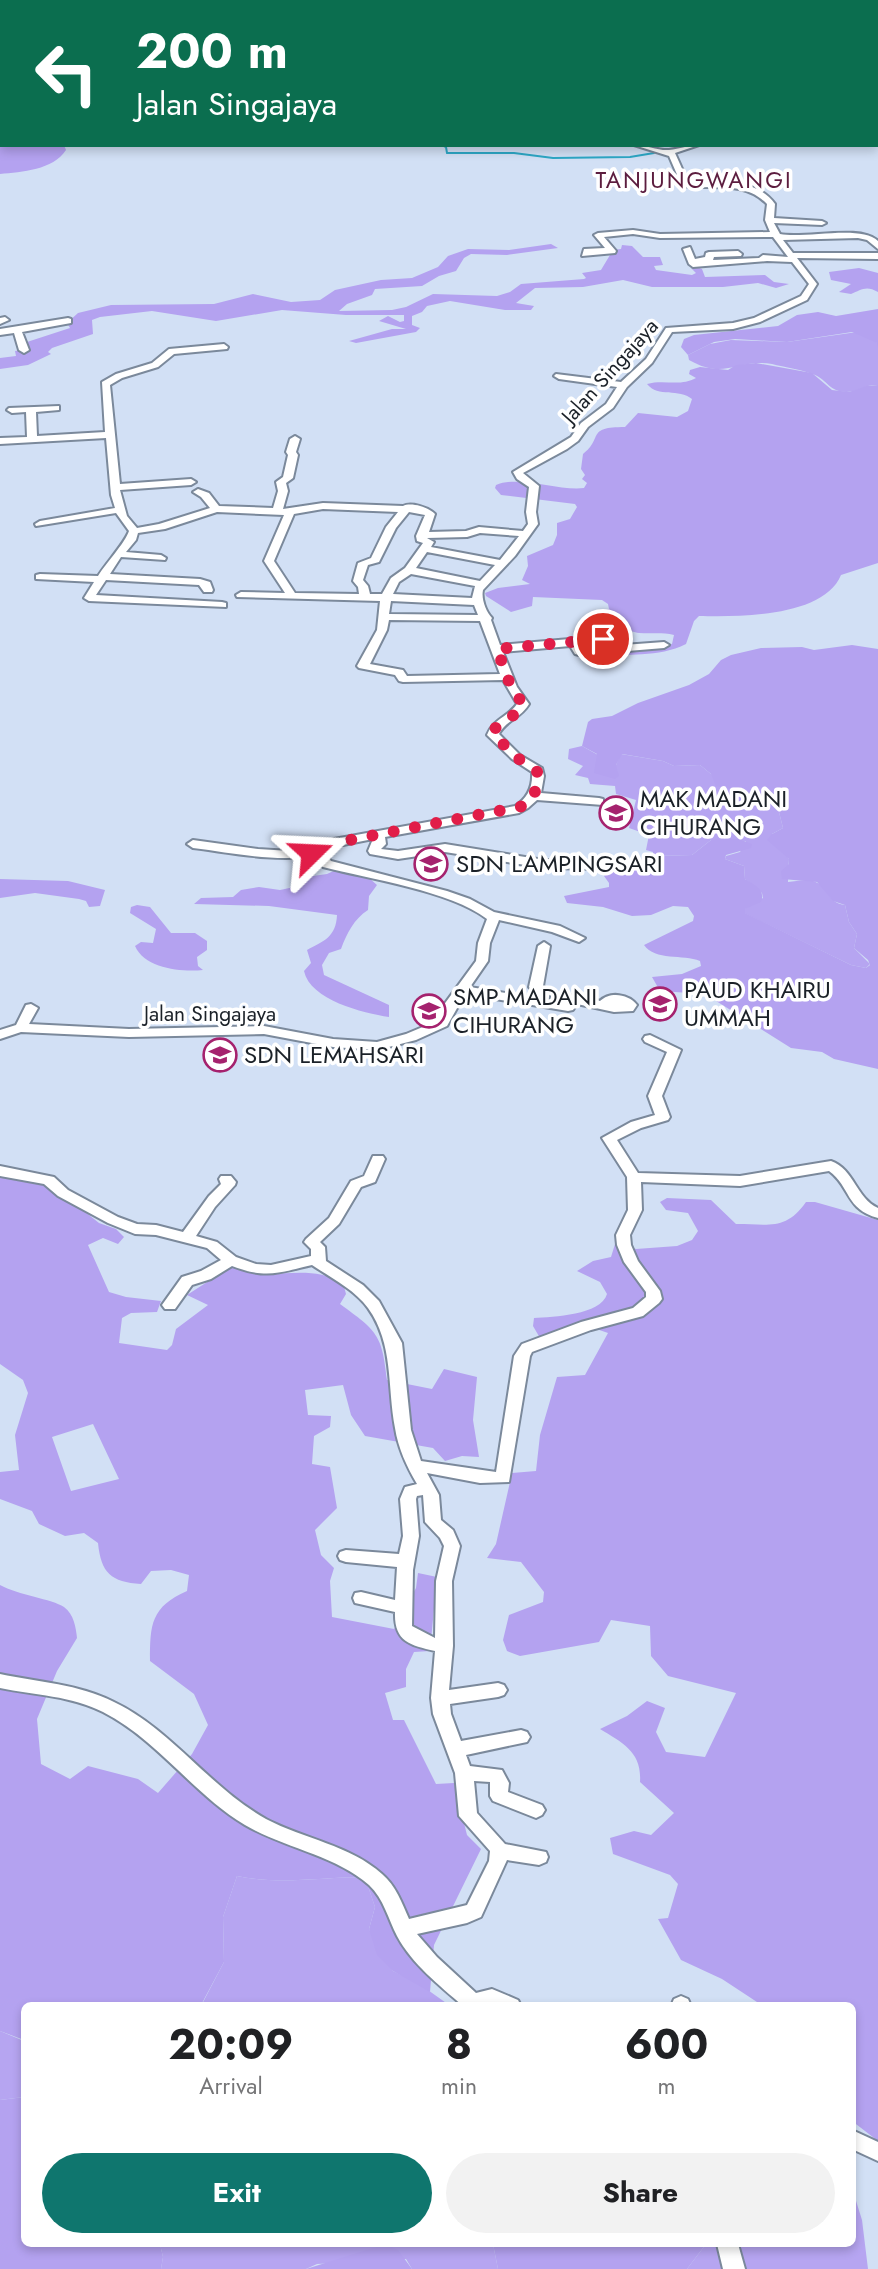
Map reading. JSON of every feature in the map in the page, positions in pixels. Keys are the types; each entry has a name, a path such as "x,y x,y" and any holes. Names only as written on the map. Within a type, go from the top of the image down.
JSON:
{"street":[{"path":"647,147 670,152 688,147"},
{"name":"Jalan Singajaya","path":"527,534 533,524 531,512 534,486 520,477 518,472 523,467 548,458 575,439 584,425 610,406 623,385 649,361 669,330 733,326 757,320 805,297 812,283 791,257 769,220 771,201 747,188 685,184 670,152"},
{"path":"769,220 822,223"},
{"path":"586,254 587,251 611,251 598,235 633,232 660,236 859,236 870,238 878,246"},
{"path":"687,249 693,264 710,265 763,260 768,257 878,256"},
{"path":"0,332 68,321"},
{"path":"17,330 24,349"},
{"path":"134,531 120,510 105,384 119,376 155,365 172,351 224,348"},
{"path":"559,376 623,385"},
{"path":"12,410 56,408"},
{"path":"31,409 32,440"},
{"path":"0,442 110,435"},
{"path":"277,511 283,491 281,482 288,478 293,455 290,452 295,439"},
{"path":"116,487 191,482"},
{"path":"198,492 205,495 215,509"},
{"path":"134,531 161,527 215,509 290,512 323,506 363,509 408,507 425,510 430,514 421,536"},
{"path":"365,597 363,586 358,581 363,563 375,560 386,537 408,507"},
{"path":"40,524 120,510"},
{"path":"290,512 269,561 290,590 290,596"},
{"path":"421,536 438,533 467,534 479,530 527,534"},
{"path":"134,531 131,540 102,578 90,599 222,605"},
{"path":"192,844 299,855 322,851 334,843 519,809 534,796 538,785 538,771 516,757 493,734 498,723 523,707 521,697 511,687 486,618 477,602 476,592 527,534"},
{"path":"421,536 421,539 428,542 425,549 409,570 397,577 386,597 382,630 363,666 399,672 400,678 408,679 507,677"},
{"path":"425,549 502,563"},
{"path":"119,554 161,558"},
{"path":"409,570 483,585"},
{"path":"40,577 200,582 206,584 208,590"},
{"path":"241,595 386,597 477,602"},
{"path":"384,617 486,618"},
{"path":"497,649 617,638"},
{"path":"574,642 579,652 664,645"},
{"path":"534,796 599,802"},
{"path":"379,835 380,844 374,851 389,854 445,848 544,864 604,866"},
{"path":"322,851 320,858 327,863 462,901 492,915 556,929 579,939"},
{"name":"Jalan Singajaya","path":"0,1035 21,1028 129,1033 255,1029 346,1045 385,1045 438,1027 482,961 484,943 494,918 492,915"},
{"path":"540,1003 543,993 536,987 544,946"},
{"path":"463,989 568,1007 573,999 604,1005"},
{"path":"21,1028 31,1008"},
{"path":"415,1466 452,1470 478,1478 503,1478 522,1356 527,1348 586,1325 638,1312 654,1300 653,1291 631,1262 624,1245 623,1235 635,1210 634,1177 609,1138 636,1125 663,1117 654,1096 674,1050 650,1039"},
{"path":"319,1261 318,1247 311,1241 334,1221 356,1184 370,1179 378,1159"},
{"path":"634,1177 740,1181 831,1166 838,1170 862,1206 878,1213"},
{"path":"0,1171 49,1180 82,1203 135,1228 156,1230 212,1245 231,1260 254,1269 282,1268 304,1260 319,1261 367,1296 378,1311 394,1343 400,1413 415,1466 433,1502 433,1522 447,1534 452,1546 443,1581 444,1646 440,1698 446,1726 464,1773 468,1816 496,1844 499,1851 498,1861 474,1911 467,1915 416,1925 405,1932"},
{"path":"186,1238 197,1228 216,1197 226,1188 229,1182 226,1179"},
{"path":"170,1305 187,1281 206,1275 231,1260"},
{"path":"427,1488 409,1493 407,1511 411,1536 406,1561 404,1630 429,1644 444,1646"},
{"path":"346,1556 406,1561"},
{"path":"360,1598 404,1608"},
{"path":"0,1681 82,1696 108,1707 163,1745 186,1770 245,1816 293,1840 343,1858 363,1869 393,1900 405,1932 425,1959 473,2002"},
{"path":"440,1698 498,1690"},
{"path":"454,1750 521,1737"},
{"path":"464,1773 496,1775 500,1783 499,1796 536,1810"},
{"path":"499,1851 539,1857"},
{"path":"481,2002 492,1998 502,2002"},
{"path":"856,2141 878,2152"},
{"path":"729,2247 734,2269"}],"shaded area":[{"path":"0,147 65,147 66,150 45,166 0,174"},
{"path":"551,244 558,248 507,255 471,254 464,258 456,271 439,276 422,286 375,289 372,295 347,304 339,311 392,310 406,307 433,294 497,296 510,292 521,284 584,279 586,278 582,273 601,270 613,250 621,249 622,245 632,246 643,257 660,257 663,265 654,266 656,270 692,275 696,273 691,268 694,266 702,269 705,277 765,275 774,282 789,284 776,288 758,283 723,287 652,287 623,280 583,287 535,288 516,303 534,306 531,310 505,310 450,301 427,306 422,312 412,316 412,325 420,328 416,332 356,343 349,341 392,329 406,329 379,321 388,316 400,322 404,321 404,315 346,315 282,310 216,321 152,311 92,320 93,334 52,348 48,352 51,354 28,365 0,369 0,358 16,356 15,351 28,349 27,342 70,328 67,323 78,313 111,305 214,304 253,294 291,302 320,300 335,290 381,280 412,278 438,267 448,256 468,249 509,250"},
{"path":"859,268 878,273 878,292 867,289 851,294 839,292 851,284 831,280 829,272"},
{"path":"878,309 878,348 877,343 852,332 787,342 735,339 714,342 688,355 681,347 684,339 694,335 778,326 797,315 818,312 836,316"},
{"path":"857,332 878,343 878,385 850,392 836,390 815,375 794,369 760,363 713,369 689,360 688,355 710,344 731,340 787,342"},
{"path":"756,363 812,373 832,390 849,392 878,385 878,563 841,575 832,589 799,607 757,615 699,616 694,621 686,644 642,654 597,657 595,654 672,644 674,635 637,633 596,624 587,616 609,609 608,604 602,600 533,597 532,606 511,612 486,596 485,593 498,588 530,584 522,580 528,566 527,556 553,545 557,535 557,523 570,519 577,507 575,504 501,495 495,488 496,485 505,482 527,482 584,488 587,483 582,479 585,475 581,469 583,454 600,431 625,427 638,413 677,417 688,411 692,399 681,394 657,391 647,384 690,381 696,378 689,374 690,370 700,367 728,370 736,365"},
{"path":"852,645 878,649 878,1069 834,1059 822,1052 791,1048 705,994 660,991 652,977 682,974 701,966 700,961 655,953 644,945 693,921 694,916 688,907 673,906 651,915 632,916 603,907 567,903 564,896 609,887 604,876 607,872 644,865 653,856 692,855 711,840 739,839 752,844 751,848 726,855 725,859 744,866 745,879 762,894 761,902 745,909 745,913 851,965 866,968 870,965 854,948 857,934 849,922 845,905 833,901 817,882 782,879 781,871 789,864 789,859 767,840 783,828 779,812 781,799 716,786 711,774 700,765 674,766 663,761 622,754 616,765 619,776 615,779 594,773 597,754 582,746 588,722 592,719 612,716 638,703 689,685 709,674 721,660 731,655 761,648 802,647 814,650"},
{"path":"582,746 616,765 621,754 663,761 674,766 700,765 711,774 781,800 779,812 783,828 772,834 789,859 788,882 804,880 818,883 835,901 845,905 849,922 857,934 854,948 870,964 866,968 851,965 744,913 744,909 763,898 762,893 745,879 744,866 725,859 726,856 740,852 746,841 711,840 692,855 653,856 653,852 646,850 649,835 629,828 636,800 616,794 615,786 590,784 588,778 575,775 583,766 568,759 569,749"},
{"path":"338,869 369,878 377,885 369,896 368,910 352,927 341,949 329,953 322,965 324,975 389,1005 389,1017 339,1003 316,990 308,981 304,971 311,963 307,950 324,941 332,933 337,915 269,906 194,904 201,898 233,897 241,890 259,887 280,890 294,887 296,883 292,879 327,874"},
{"path":"0,879 68,881 105,890 100,906 89,907 86,901 79,899 35,893 0,898"},
{"path":"131,907 150,907 171,933 195,933 207,941 207,950 197,957 198,966 203,970 165,967 140,954 135,946 141,942 153,943 156,929 130,913"},
{"path":"0,1175 40,1180 99,1223 116,1229 124,1237 118,1244 103,1238 88,1245 109,1292 161,1301 157,1312 131,1313 122,1318 119,1343 167,1350 172,1345 176,1329 208,1305 187,1295 232,1266 261,1274 324,1275 343,1283 346,1294 340,1304 376,1335 383,1353 387,1380 432,1389 444,1369 477,1377 473,1420 479,1457 462,1456 445,1461 433,1448 365,1436 351,1415 343,1385 305,1390 308,1415 331,1416 330,1427 314,1436 312,1464 330,1467 337,1508 315,1530 321,1555 334,1568 330,1581 332,1617 394,1629 416,1588 418,1573 437,1577 430,1651 414,1652 406,1669 406,1687 385,1693 393,1720 404,1720 436,1784 454,1783 467,1835 481,1849 434,1945 430,1992 393,1971 377,1955 369,1929 375,1907 365,1877 284,1880 237,1876 223,1917 224,1962 203,2002 21,2002 21,2039 0,2031 0,1585 64,1607 70,1613 75,1626 77,1638 57,1671 37,1719 41,1764 70,1779 88,1766 138,1779 158,1793 192,1754 208,1725 194,1694 150,1661 155,1618 166,1603 187,1591 189,1575 171,1570 151,1571 141,1584 122,1581 105,1569 98,1543 84,1533 65,1536 39,1524 32,1511 0,1499 0,1472 19,1470 15,1435 28,1393 23,1380 0,1364","holes":["93,1424 119,1479 71,1491 52,1437"]},
{"path":"667,1198 711,1200 736,1224 767,1225 784,1222 806,1202 815,1202 878,1220 878,2141 856,2124 856,2002 757,2002 722,1979 681,1960 658,1919 668,1918 678,1884 670,1875 613,1854 610,1838 634,1831 651,1835 674,1813 640,1782 638,1763 629,1750 600,1729 627,1716 647,1701 665,1708 656,1732 666,1752 705,1757 736,1693 668,1676 651,1656 650,1626 611,1620 599,1642 520,1656 507,1651 503,1640 509,1615 543,1602 544,1592 521,1562 487,1558 496,1544 512,1473 536,1471 540,1435 557,1377 585,1375 608,1333 582,1324 540,1338 533,1326 534,1318 575,1314 603,1301 607,1294 600,1282 577,1271 593,1261 611,1257 616,1241 636,1249 677,1246 692,1240 698,1231 688,1213 666,1210 660,1202"},
{"path":"237,1876 284,1880 365,1877 375,1907 369,1929 393,1971 418,1983 445,2002 203,2002 224,1962 223,1917"},
{"path":"0,2031 21,2040 21,2097 0,2100"},
{"path":"21,2097 21,2247 161,2247 163,2257 161,2269 0,2269 0,2100"},
{"path":"856,2201 862,2220 868,2269 687,2269 704,2247 856,2247"},
{"path":"161,2247 494,2247 498,2269 412,2269 406,2259 317,2264 306,2269 161,2269 163,2257"},
{"path":"376,2247 392,2247 398,2250 412,2269 306,2269"},
{"path":"494,2247 704,2247 687,2269 498,2269"}],"waterway":[{"path":"446,147 447,153 514,153 553,158 630,157 654,153"}],"place":[{"name":"MAK MADANI CIHURANG","path":"616,813"},
{"name":"SDN LAMPINGSARI","path":"431,864"},
{"name":"PAUD KHAIRU UMMAH","path":"660,1004"},
{"name":"SMP MADANI CIHURANG","path":"429,1011"},
{"name":"SDN LEMAHSARI","path":"220,1055"}],"district":[{"name":"TANJUNGWANGI","path":"694,180"}],"route":[{"path":"311,853 322,851 334,843 471,816 512,811 524,806 534,796 539,773 516,757 493,734 498,723 520,712 523,707 521,697 511,687 497,649 603,639"}]}
